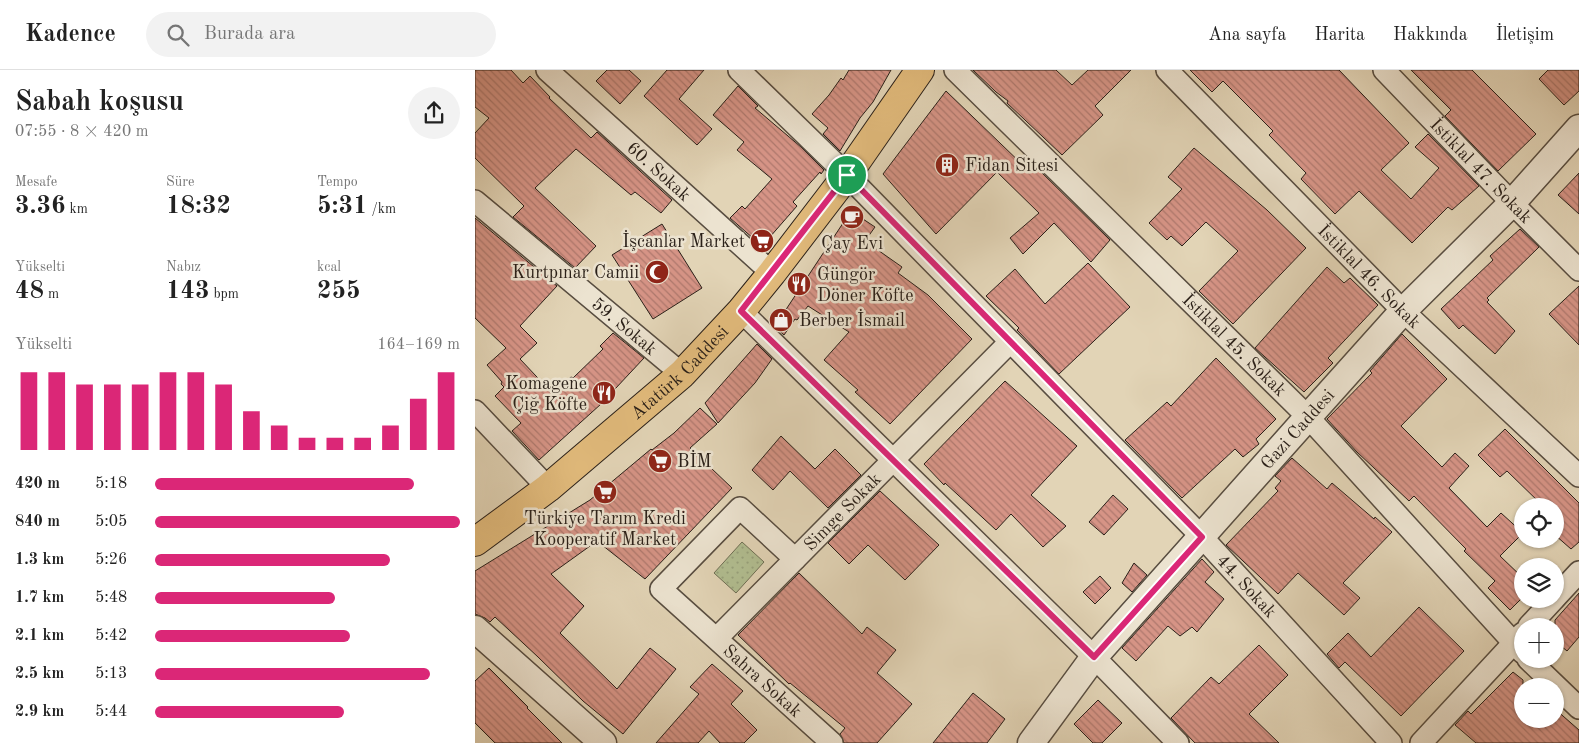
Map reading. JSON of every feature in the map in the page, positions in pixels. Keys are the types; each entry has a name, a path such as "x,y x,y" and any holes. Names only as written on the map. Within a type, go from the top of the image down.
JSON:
{"main road":[{"name":"Atatürk Caddesi","path":"475,542 548,488 682,374 741,311 772,273 847,175 920,70"}],"street":[{"name":"60. Sokak","path":"547,70 772,273"},
{"name":"44. Sokak","path":"739,70 847,175 1202,537 1391,743"},
{"name":"İstiklal 45. Sokak","path":"955,70 1308,417 1514,639"},
{"name":"İstiklal 46. Sokak","path":"1167,70 1403,311 1579,476"},
{"name":"İstiklal 47. Sokak","path":"1384,70 1579,270"},
{"name":"Gazi Caddesi","path":"1031,743 1094,657 1403,311 1512,203 1579,128"},
{"name":"59. Sokak","path":"475,201 682,374"},
{"path":"741,311 1094,657 1178,743"},
{"name":"Simge Sokak","path":"717,638 1010,342"},
{"path":"475,411 548,488"},
{"name":"Sahra Sokak","path":"795,559 740,508 661,589 832,743"},
{"path":"1564,588 1579,572"},
{"path":"1536,618 1546,608"},
{"path":"475,629 603,743"},
{"path":"1421,743 1514,649"},
{"path":"1537,668 1579,708"}],"green space":[{"path":"742,542 764,562 736,593 714,573"}],"building":[{"path":"475,70 511,70 523,83 530,76 549,98 591,138 597,132 672,200 661,213 635,192 631,195 576,149 535,188 596,246 575,268 513,217 524,206 475,158 475,133 489,118 475,107"},
{"path":"607,70 629,70 641,81 620,104 596,81"},
{"path":"667,70 704,70 679,99 712,129 697,145 644,96"},
{"path":"849,70 891,70 873,102 860,118 840,151 823,134 828,128 812,114 841,78 843,80"},
{"path":"973,70 1056,70 1072,85 1088,70 1131,70 1095,106 1103,115 1062,155 1007,103 1008,101"},
{"path":"1190,70 1339,70 1409,143 1381,170 1411,199 1439,168 1415,147 1428,134 1479,186 1452,210 1448,207 1412,243 1359,191 1335,214 1301,179 1306,173 1269,135 1273,131 1223,81 1212,92"},
{"path":"1411,70 1472,70 1536,134 1498,171 1445,116 1451,110"},
{"path":"1548,70 1579,70 1579,91 1564,105 1539,79"},
{"path":"738,86 758,106 755,108 801,147 824,170 793,202 797,206 762,246 730,218 742,206 745,209 772,179 737,150 744,142 713,115"},
{"name":"Fidan Sitesi","path":"946,91 1028,170 1033,164 1110,240 1091,262 1054,223 1023,254 1010,238 1039,213 997,172 936,234 883,174"},
{"path":"1194,148 1267,210 1306,248 1233,324 1199,291 1238,251 1206,222 1182,246 1171,236 1167,240 1149,223 1182,189 1168,177"},
{"path":"1579,173 1579,214 1558,195"},
{"path":"851,211 875,227 865,241 902,267 898,273 928,295 972,339 890,424 855,392 858,390 824,360 849,332 808,306 797,320 795,319 784,335 773,325 785,311"},
{"path":"475,218 557,286 520,326 537,343 520,359 552,393 571,377 573,378 603,349 600,346 613,333 644,358 601,404 539,460 512,431 521,423 495,396 504,387 487,365 506,348 475,318"},
{"name":"Kurtpınar Camii","path":"662,224 702,288 653,319 612,255"},
{"path":"1520,229 1539,247 1487,298 1489,300 1487,302 1515,331 1495,354 1463,325 1459,329 1441,309 1493,260 1490,256"},
{"path":"1088,263 1130,307 1059,374 1017,330 1019,328 986,296 1015,269 1045,304"},
{"path":"1327,267 1344,283 1350,278 1378,305 1328,358 1333,363 1304,392 1255,348"},
{"path":"1579,286 1579,345 1549,314"},
{"path":"1402,334 1447,379 1401,426 1442,467 1455,453 1469,466 1449,488 1487,527 1501,513 1514,525 1514,542 1500,556 1514,569 1514,606 1510,610 1488,588 1495,581 1464,551 1466,549 1414,496 1409,501 1357,452 1327,419 1372,373 1370,371"},
{"path":"757,344 772,359 755,383 718,423 705,403"},
{"path":"1216,358 1276,419 1256,439 1259,444 1243,457 1235,449 1182,498 1125,440 1167,402 1171,406"},
{"path":"1005,381 1077,446 1031,495 1066,526 1043,547 1011,514 996,530 945,483 944,485 924,464"},
{"path":"700,408 717,424 690,448 732,488 645,579 597,541 551,574 584,606 560,633 617,689 650,648 676,669 623,734 583,701 495,617 490,622 475,614 475,571 590,500 651,449 674,433"},
{"path":"1505,429 1579,503 1579,542 1571,549 1564,543 1564,498 1535,498 1507,471 1500,477 1478,455"},
{"path":"781,436 815,469 835,449 861,475 828,508 790,471 773,490 752,470"},
{"path":"1292,458 1327,489 1332,483 1392,532 1343,583 1360,598 1344,615 1298,573 1278,594 1226,545 1278,491 1275,488 1281,481 1275,476"},
{"path":"880,491 939,545 905,580 868,545 849,564 828,543"},
{"path":"1113,495 1128,509 1104,535 1089,522"},
{"path":"1202,559 1214,572 1205,582 1224,599 1197,632 1192,627 1180,636 1168,626 1136,661 1122,648"},
{"path":"1134,563 1147,575 1132,592 1122,583"},
{"path":"799,573 862,634 867,627 896,650 877,673 912,704 877,743 844,743 840,734 845,728 789,684 738,635"},
{"path":"1100,576 1111,588 1095,604 1083,592"},
{"path":"1579,593 1579,637 1567,651 1564,648 1564,618 1557,618"},
{"path":"1419,607 1464,651 1401,716 1345,662 1339,668 1327,654 1348,633 1371,657"},
{"path":"1259,645 1288,675 1249,714 1279,743 1195,743 1171,718 1211,677 1219,684"},
{"path":"712,664 743,691 731,704 757,730 744,743 720,743 709,731 698,743 656,743 699,694 690,687"},
{"path":"489,668 562,743 495,743 475,723 475,681"},
{"path":"1513,672 1520,678 1514,678 1514,728 1564,728 1564,717 1579,730 1579,743 1476,743 1455,725 1468,711 1471,714"},
{"path":"973,693 1005,719 987,743 933,743"},
{"path":"1098,700 1122,723 1102,743 1093,743 1074,724"}],"place":[{"name":"Fidan Sitesi","path":"947,165"},
{"name":"Çay Evi","path":"852,217"},
{"name":"İşcanlar Market","path":"762,241"},
{"name":"Kurtpınar Camii","path":"657,272"},
{"name":"Güngör Döner Köfte","path":"799,284"},
{"name":"Berber İsmail","path":"781,320"},
{"name":"Komagene Çiğ Köfte","path":"604,393"},
{"name":"BİM","path":"660,461"},
{"name":"Türkiye Tarım Kredi Kooperatif Market","path":"605,492"}],"route":[{"path":"847,175 1202,537 1094,657 741,311 847,175"}]}
